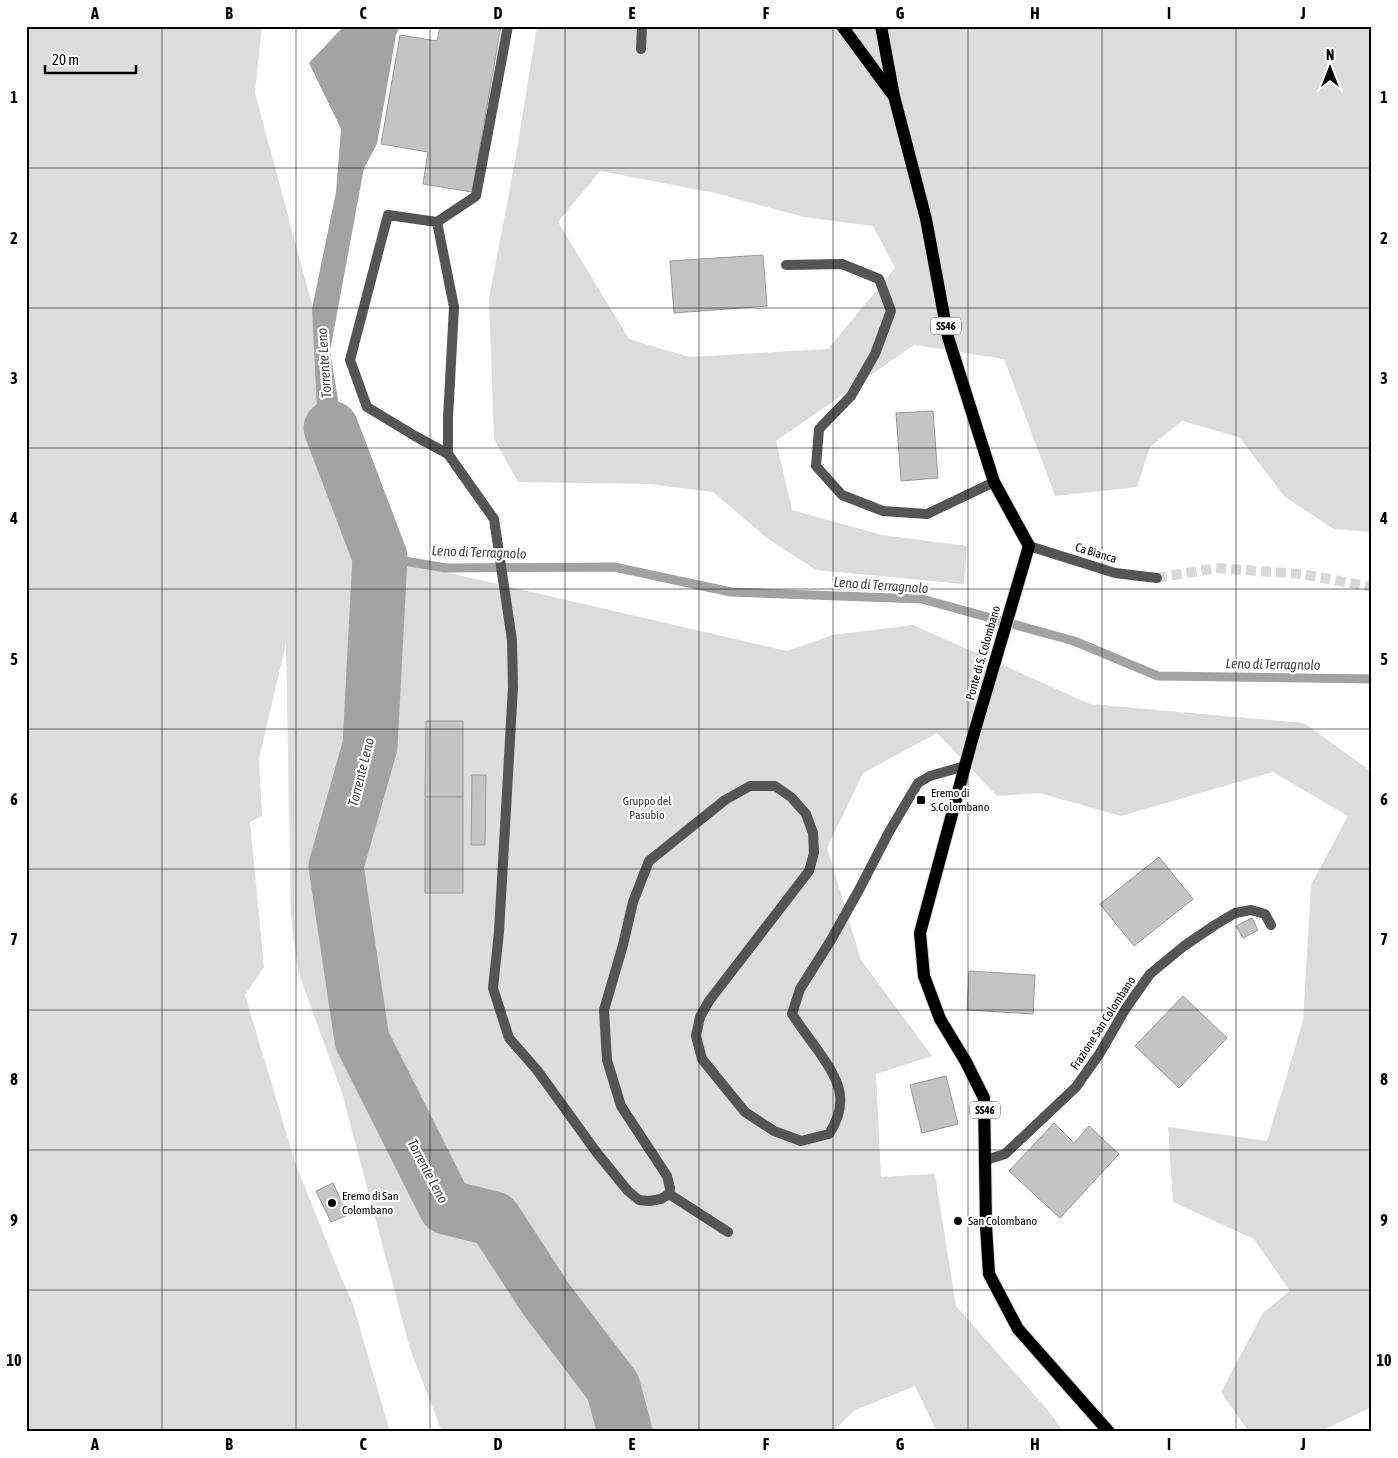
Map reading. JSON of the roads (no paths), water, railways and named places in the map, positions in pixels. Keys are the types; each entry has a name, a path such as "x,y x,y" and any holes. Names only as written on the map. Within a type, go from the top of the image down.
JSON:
{"main road":[{"name":"SS46","path":"842,26 894,96 926,219 948,337 994,482 1029,546"},
{"path":"881,26 894,96"},
{"name":"Ponte di S. Colombano","path":"965,766 1029,546"},
{"name":"SS46","path":"965,766 920,933 924,976 940,1019 966,1062 984,1098 986,1226 989,1274 1018,1329 1109,1432"}],"street":[{"path":"508,26 476,196 437,222 388,215 350,360 367,406 448,454 494,519 512,640 513,687 499,932 493,988 509,1038 537,1070 597,1153 628,1190 639,1200 661,1199 669,1194 670,1188 667,1176 621,1106 606,1060 604,1010 633,902 649,862 725,800 750,786 775,786 791,797 806,814 813,833 814,853 809,871 709,1001 700,1017 696,1036 702,1059 745,1112 774,1131 801,1141 829,1134 837,1122 840,1106 840,1088 832,1070 792,1014 800,989 831,940 889,832 918,783 930,776 965,766"},
{"path":"641,49 642,26"},
{"path":"437,222 454,307 448,454"},
{"path":"786,264 842,264 879,279 891,311 874,354 851,396 820,429 816,466 842,494 883,511 927,514 994,482"},
{"name":"Ca Bianca","path":"1029,546 1115,573 1157,578"},
{"name":"Frazione San Colombano","path":"986,1160 1005,1154 1076,1087 1150,974 1184,946 1235,913 1251,910 1265,914 1271,925"},
{"path":"669,1194 728,1232"}],"water":[{"path":"344,26 400,26 396,35 377,144 364,168 330,351 340,412 374,493 357,499 330,503 317,410 312,309 336,192 341,129 309,63"}],"waterway":[{"name":"Torrente Leno","path":"331,428 380,557 370,746 336,866 362,1040 446,1207 494,1219 546,1299 613,1387 625,1432"},
{"name":"Leno di Terragnolo","path":"380,557 446,568 614,567 731,592 922,599 1074,641 1158,676 1372,679"}],"tunnel":[{"path":"1157,578 1216,568 1302,574 1372,587"}],"place":[{"name":"Eremo di S.Colombano","path":"921,800"},
{"name":"Eremo di San Colombano","path":"332,1203"},
{"name":"San Colombano","path":"958,1221"}],"park label":[{"name":"Gruppo del Pasubio","path":"647,808"}]}
